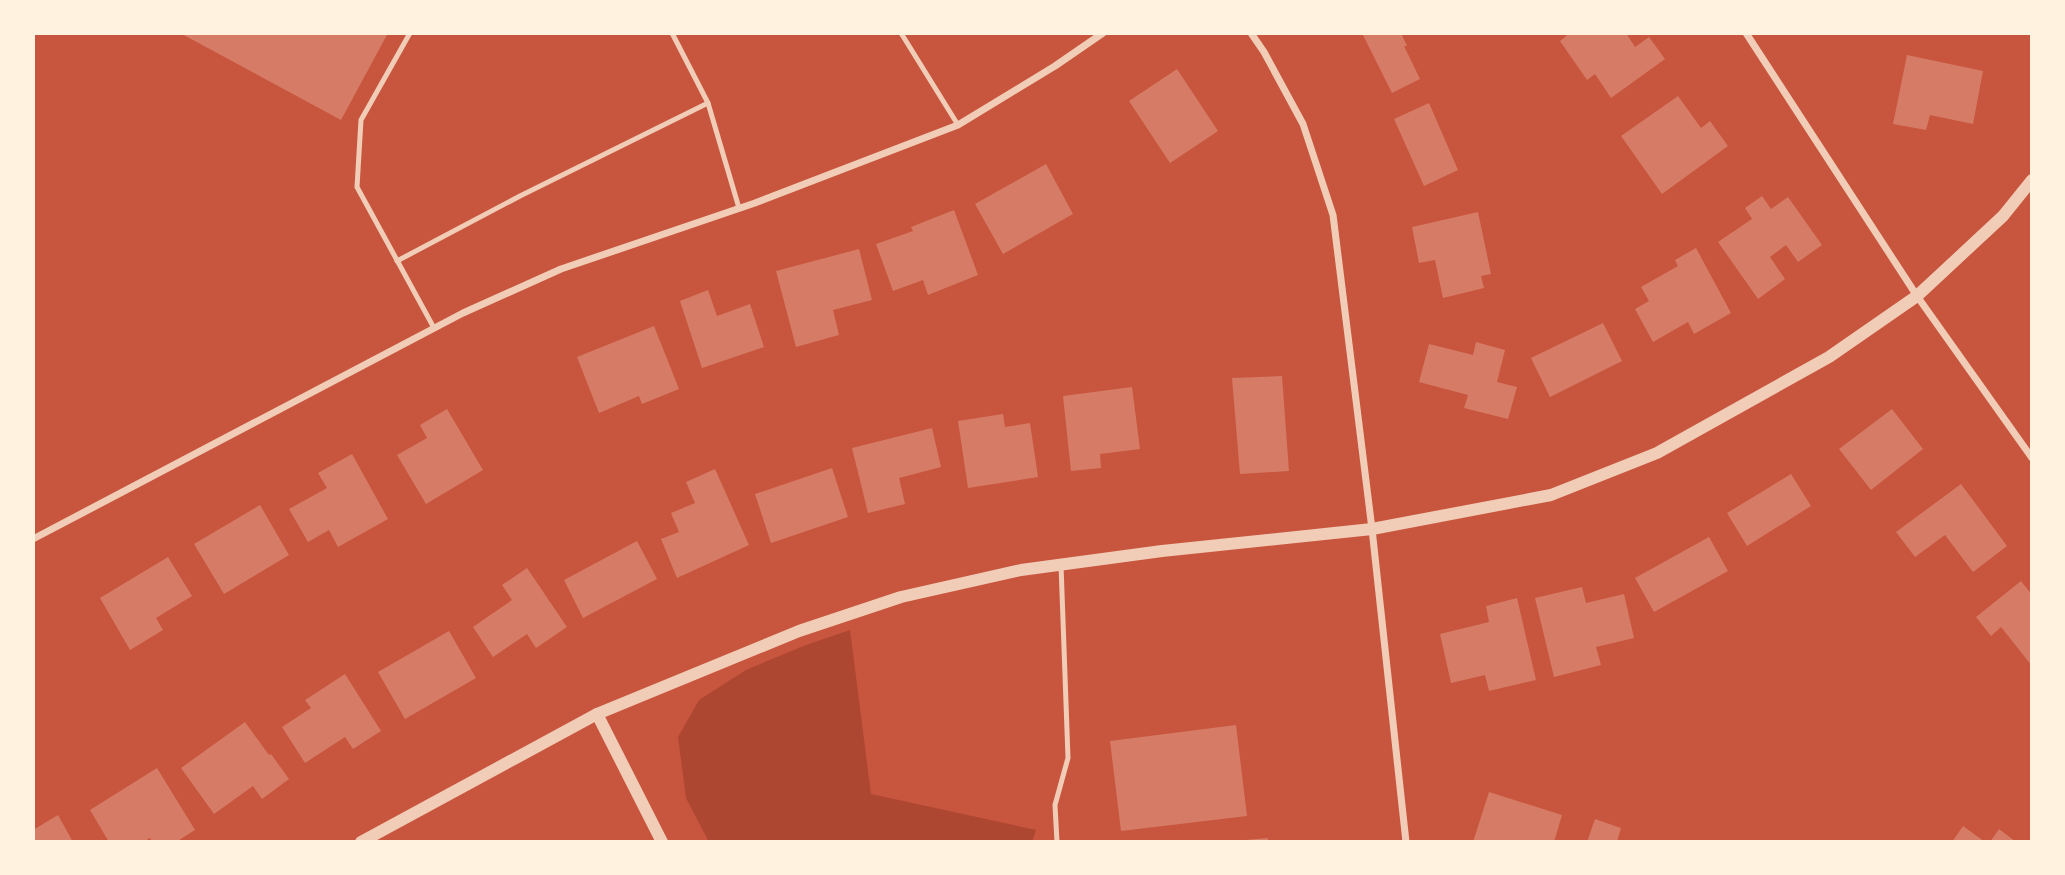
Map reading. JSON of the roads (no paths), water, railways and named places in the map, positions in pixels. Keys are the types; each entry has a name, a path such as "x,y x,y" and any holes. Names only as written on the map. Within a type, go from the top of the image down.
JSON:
{"street":[{"path":"33,539 434,328 561,269 739,208 958,125 1055,66 1103,33"},
{"path":"1251,33 1303,124 1333,215 1372,528 1406,842"},
{"path":"1746,33 1917,296 2032,458"},
{"path":"360,842 597,714 799,631 901,597 1021,570 1162,551 1372,528 1551,495 1657,453 1829,357 1917,296 2003,216 2032,180"},
{"path":"597,714 663,842"}],"lane":[{"path":"410,33 361,120 357,187 434,328"},
{"path":"673,33 708,103 739,208"},
{"path":"901,33 958,125"},
{"path":"397,261 539,186 708,103"},
{"path":"1058,842 1055,805 1068,758 1061,565"}]}
